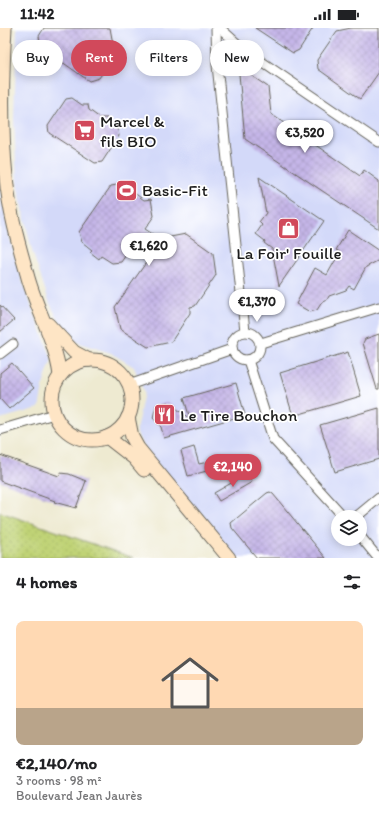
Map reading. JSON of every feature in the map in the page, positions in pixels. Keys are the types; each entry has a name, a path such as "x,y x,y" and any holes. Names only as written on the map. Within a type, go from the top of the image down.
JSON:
{"street":[{"path":"5,28 2,125 6,178 11,213 27,276 58,358 60,375"},
{"path":"216,28 217,65 245,331"},
{"path":"220,28 243,49 379,142"},
{"path":"260,343 379,307"},
{"path":"44,320 74,352 89,360"},
{"path":"245,331 253,333 260,343 259,352 248,360 240,359 232,349 234,337 245,331"},
{"path":"0,354 13,344"},
{"path":"129,385 232,349"},
{"path":"89,360 102,361 113,366 123,374 129,385 132,396 132,407 123,426 107,437 94,440 82,439 70,434 60,425 54,414 52,404 52,394 60,375 68,367 78,362 89,360"},
{"path":"248,360 273,439 338,510"},
{"path":"0,430 54,414"},
{"path":"128,417 132,437 138,448 229,558"},
{"path":"107,437 134,458 218,558"},
{"path":"364,510 379,498"},
{"path":"367,545 378,558"}],"shaded area":[{"path":"17,28 379,28 379,558 235,558 152,458 140,440 136,431 144,392 134,367 111,353 79,343 66,334 50,304 32,251 17,184 14,118 15,76 63,76 63,40 17,40"},
{"path":"0,186 11,243 25,289 52,359 44,382 39,408 0,419"}],"green space":[{"path":"0,512 131,557 134,558 0,558"}],"building":[{"path":"44,28 110,28 112,40 71,40 71,68 63,63 63,40 40,40 39,36"},
{"path":"255,28 313,28 299,50 293,53"},
{"path":"351,28 379,28 379,72 360,99 318,69 317,60 337,31"},
{"path":"82,76 100,76 99,78 89,81"},
{"path":"239,76 252,76 268,87 271,114 360,176 364,170 379,181 379,229 245,139"},
{"name":"Marcel & fils BIO","path":"72,98 82,105 88,105 89,110 100,118 107,118 108,123 118,130 119,136 102,162 95,163 49,133 48,126 66,99"},
{"name":"La Foir' Fouille","path":"259,177 324,221 279,286 272,249 256,234 262,225 259,222 266,213"},
{"path":"129,183 130,190 144,200 151,199 154,216 145,229 160,239 186,234 213,253 216,275 195,306 190,307 190,313 171,342 148,347 120,329 115,307 150,257 133,245 121,262 112,263 101,256 99,259 90,252 92,250 82,242 79,232 111,186"},
{"path":"348,230 379,251 379,260 366,267 354,289 349,286 346,290 329,296 327,300 322,302 317,310 310,312 296,304 315,268 327,275 340,252 336,250"},
{"path":"0,305 14,320 0,332"},
{"path":"379,334 379,389 377,389 363,343 365,339"},
{"path":"348,352 361,396 293,416 280,373"},
{"path":"12,363 34,388 9,409 0,399 0,373"},
{"path":"236,383 245,415 164,438 161,427 153,418 156,405 168,402 190,419 184,398"},
{"path":"379,408 379,459 335,472 320,425"},
{"path":"194,447 199,464 216,460 218,468 188,476 181,451"},
{"path":"0,455 59,476 60,473 69,474 86,481 76,508 54,502 55,501 0,481"},
{"path":"247,474 252,482 219,501 214,493"},
{"path":"270,492 326,558 257,558 232,528 231,523"}],"place":[{"name":"Marcel & fils BIO","path":"84,131"},
{"name":"Basic-Fit","path":"126,190"},
{"name":"La Foir' Fouille","path":"289,229"},
{"name":"Le Tire Bouchon","path":"165,415"}]}
